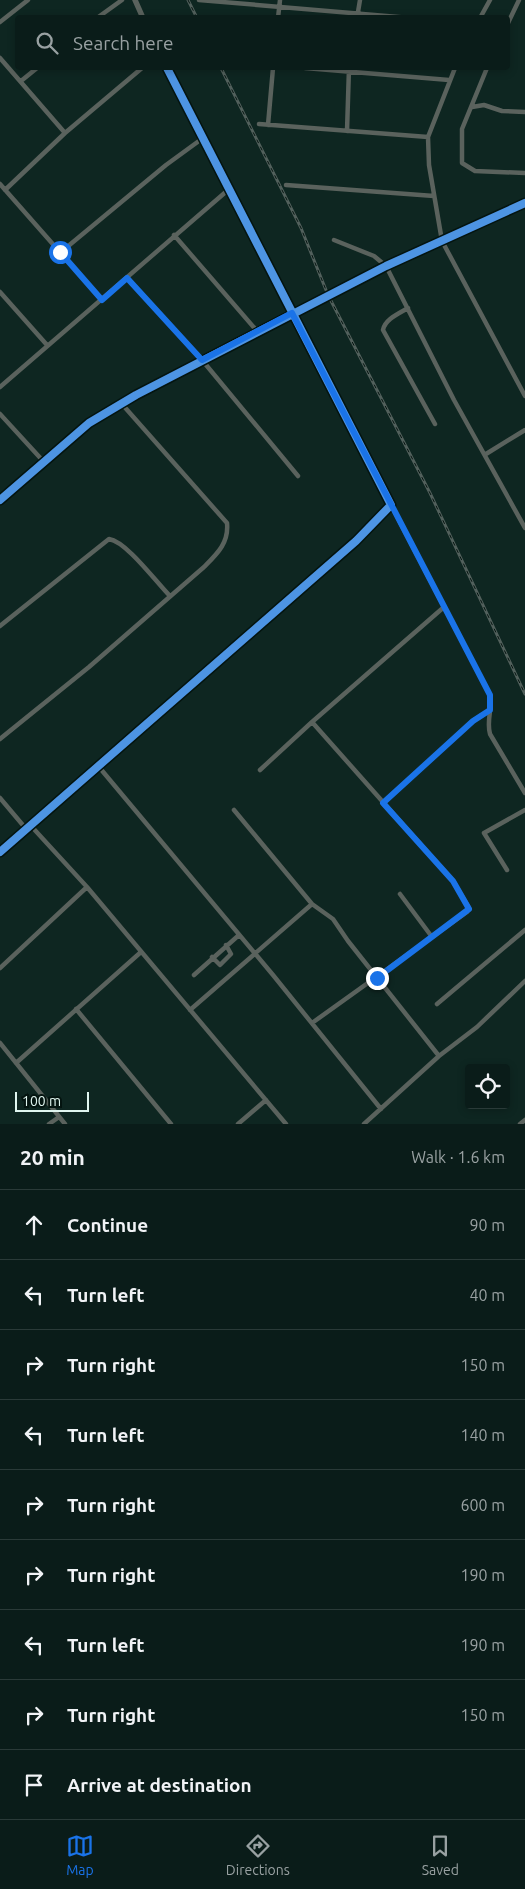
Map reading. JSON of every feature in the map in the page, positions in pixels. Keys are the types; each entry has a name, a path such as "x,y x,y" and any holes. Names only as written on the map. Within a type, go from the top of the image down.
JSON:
{"street":[{"path":"0,22 28,0"},
{"path":"100,15 122,0"},
{"path":"135,0 142,15"},
{"path":"199,0 349,15"},
{"path":"278,15 280,0"},
{"path":"358,15 360,0"},
{"path":"482,15 490,0"},
{"path":"510,19 519,0"},
{"path":"0,58 65,133"},
{"path":"21,81 34,70"},
{"path":"5,190 65,133 140,70"},
{"path":"168,70 228,190 490,695 488,727 490,734 525,793"},
{"path":"268,125 273,70"},
{"path":"347,131 349,70 449,80"},
{"path":"454,70 428,137 429,165 442,241 525,396"},
{"path":"486,70 462,129 462,163 475,171 525,173"},
{"path":"472,107 484,105 502,111 525,112"},
{"path":"259,124 428,137"},
{"path":"60,252 166,164 203,138"},
{"path":"0,184 102,300"},
{"path":"286,185 434,196"},
{"path":"0,387 228,190"},
{"path":"0,500 89,423 121,403 257,331 386,266 525,203"},
{"path":"174,235 257,331"},
{"path":"334,240 374,256 386,266 454,400 486,454 525,528"},
{"path":"127,278 202,360 298,476"},
{"path":"0,292 47,345"},
{"path":"408,308 389,320 384,325 383,330 435,424"},
{"path":"0,739 89,667 216,556 228,537 227,523 121,403"},
{"path":"0,414 44,462"},
{"path":"486,454 525,430"},
{"path":"0,852 99,768 356,540 391,504"},
{"path":"0,626 109,539 118,542 170,596"},
{"path":"260,770 444,607"},
{"path":"383,803 473,721 490,710"},
{"path":"312,722 453,881 469,906 467,912 312,1023"},
{"path":"99,768 312,1023 381,1109"},
{"path":"0,798 87,887 286,1124"},
{"path":"234,810 312,904 333,919 439,1056"},
{"path":"507,870 484,833 525,810"},
{"path":"0,968 87,887"},
{"path":"400,894 432,937"},
{"path":"190,1010 312,904"},
{"path":"437,1004 525,930"},
{"path":"194,975 238,935"},
{"path":"212,957 220,965 228,959 231,954 226,945"},
{"path":"16,1063 141,952"},
{"path":"364,1124 439,1056 477,1027 525,981"},
{"path":"76,1009 171,1124"},
{"path":"0,1043 65,1124"},
{"path":"238,1124 266,1100"},
{"path":"49,1124 58,1116"},
{"path":"520,1124 525,1120"}],"railway":[{"path":"188,0 196,15"},
{"path":"222,70 301,228 328,295 430,493 525,694"}],"cycle path":[{"path":"0,852 356,541 391,505 168,70"},
{"path":"0,500 89,423 136,395 386,266 525,203"}],"route":[{"path":"60,252 102,300 127,278 202,360 292,313 490,695 490,710 473,721 383,803 424,851 453,881 469,909 377,978"}]}
